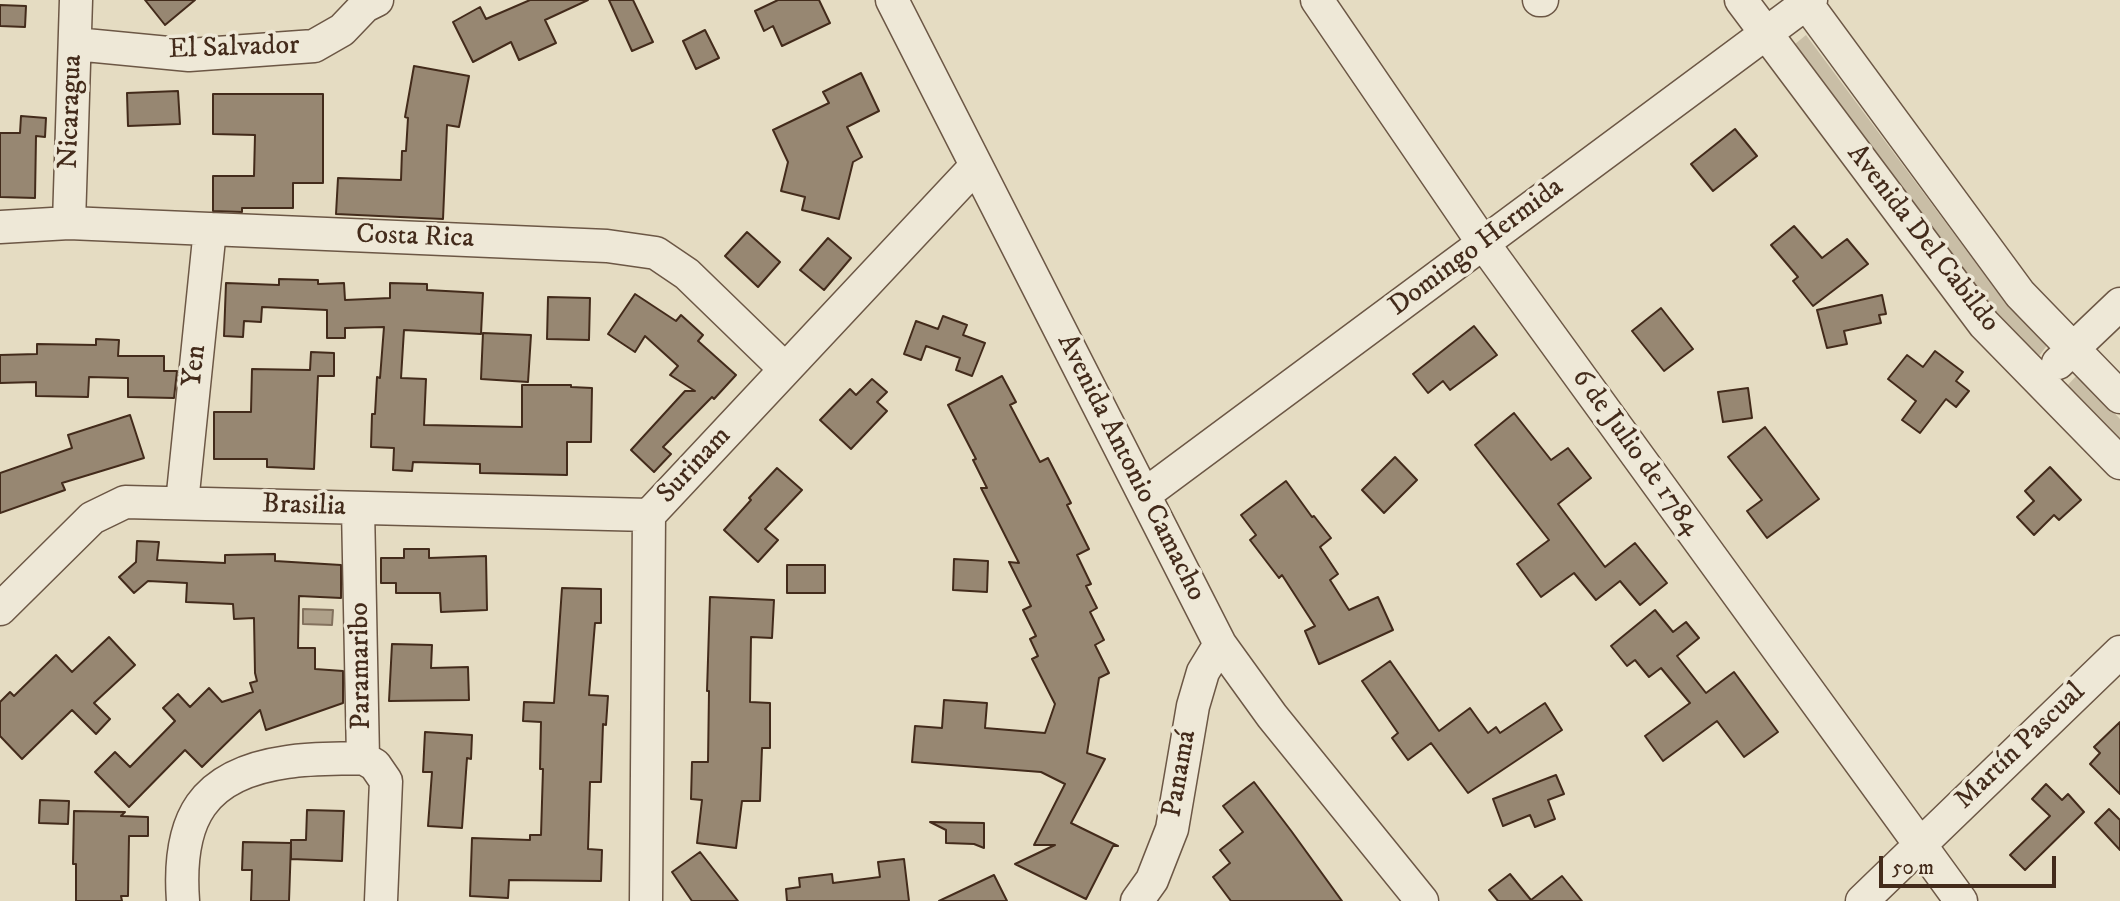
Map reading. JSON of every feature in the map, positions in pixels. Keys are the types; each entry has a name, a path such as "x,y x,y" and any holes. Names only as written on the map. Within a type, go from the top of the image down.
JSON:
{"street":[{"name":"Nicaragua","path":"69,223 76,0"},
{"name":"Avenida Antonio Camacho","path":"892,0 1220,644 1272,716 1422,901"},
{"name":"6 de Julio de 1784","path":"1317,0 1483,243 1961,901"},
{"name":"Avenida Del Cabildo","path":"1741,0 1984,324 2120,463"},
{"name":"Domingo Hermida","path":"1144,495 1807,1"},
{"name":"Avenida Del Cabildo","path":"1807,1 2020,294 2120,397"},
{"name":"El Salvador","path":"75,44 189,55 314,46 342,30 369,2"},
{"name":"Surinam","path":"646,901 649,515 976,166"},
{"name":"Costa Rica","path":"0,228 69,223 607,246 656,253 687,274 785,369"},
{"name":"Yen","path":"183,503 210,229"},
{"path":"2039,380 2120,304"},
{"name":"Brasilia","path":"0,609 92,518 125,502 649,515"},
{"name":"Paramaribo","path":"183,901 183,845 191,820 208,795 231,776 288,762 363,758 358,508"},
{"name":"Panamá","path":"1137,901 1153,880 1172,829 1193,706 1203,672 1220,644"},
{"name":"Martín Pascual","path":"1862,901 2120,652"},
{"path":"363,758 375,765 386,781 381,901"}],"shaded area":[{"path":"1806,35 1998,293 2049,343 2039,356 1986,301 1795,44"},
{"path":"2078,374 2120,419 2120,441 2067,386"},
{"path":"303,609 333,610 332,625 303,624"}],"building":[{"path":"145,0 195,0 165,25"},
{"path":"530,0 588,0 545,20 556,43 519,60 511,42 473,62 453,22 480,7 486,19"},
{"path":"609,0 633,0 653,42 632,51"},
{"path":"778,0 819,0 830,23 782,46 773,26 764,31 755,11"},
{"path":"0,5 26,6 25,27 0,26"},
{"path":"705,30 719,58 696,69 683,41"},
{"path":"414,66 469,76 459,127 447,125 443,219 336,214 338,178 401,180 402,151 406,151 408,118 405,117"},
{"path":"861,73 879,111 847,127 862,157 853,162 839,219 802,210 805,197 781,191 788,162 773,130 829,103 823,92"},
{"path":"178,91 180,124 128,126 127,93"},
{"path":"213,94 323,94 323,183 293,183 293,208 213,211 213,176 254,176 255,135 213,134"},
{"path":"21,116 46,118 45,137 36,136 35,198 0,197 0,133 20,133"},
{"path":"1735,129 1757,156 1713,191 1691,164"},
{"path":"1794,226 1822,258 1847,239 1868,264 1813,306 1793,281 1798,277 1771,245"},
{"path":"747,232 780,262 758,287 725,256"},
{"path":"828,238 851,258 824,290 800,270"},
{"path":"279,279 318,280 318,284 344,283 345,300 390,298 390,283 427,284 427,290 483,293 481,334 404,330 401,378 426,379 424,425 522,427 522,385 571,385 592,388 591,442 567,442 567,475 480,473 480,464 413,462 412,471 393,470 394,448 371,447 372,414 375,414 377,377 380,378 384,327 345,328 345,338 327,338 327,310 262,307 261,322 244,321 243,337 224,336 226,283 279,285"},
{"path":"635,294 676,321 681,315 703,335 698,341 736,375 663,447 671,454 654,472 631,450 685,391 695,391 670,375 678,366 645,336 635,352 608,334"},
{"path":"1882,295 1886,314 1879,315 1881,323 1844,331 1847,344 1827,348 1817,310"},
{"path":"548,297 590,298 589,340 547,339"},
{"path":"1661,308 1693,349 1664,371 1632,331"},
{"path":"943,316 967,325 963,335 985,343 972,376 956,370 960,358 926,346 921,360 904,354 916,321 938,329"},
{"path":"1474,326 1497,355 1450,390 1443,381 1428,393 1413,374"},
{"path":"483,333 531,335 528,382 481,379"},
{"path":"96,339 119,340 118,356 164,356 164,371 177,371 174,398 128,397 128,378 89,377 88,397 36,396 36,382 0,383 0,355 37,354 37,344 96,345"},
{"path":"1935,351 1963,372 1956,381 1969,391 1956,407 1946,399 1920,433 1902,420 1916,401 1888,379 1907,355 1923,367"},
{"path":"311,352 334,353 334,376 318,376 314,469 267,467 267,459 214,459 214,412 251,412 252,369 310,370"},
{"path":"1002,376 1016,402 1010,405 1040,462 1048,458 1071,503 1067,505 1089,549 1077,555 1091,584 1086,586 1097,608 1090,612 1104,640 1095,645 1109,673 1099,678 1087,753 1105,759 1071,823 1118,846 1113,846 1086,899 1015,864 1055,845 1034,845 1065,784 1041,772 912,762 915,726 942,728 944,700 987,703 985,728 1045,733 1055,704 1032,659 1038,656 1030,639 1036,636 1023,610 1031,606 1009,562 1019,563 981,488 987,488 973,460 976,459 948,405"},
{"path":"872,379 887,392 877,402 887,411 851,449 820,420 850,389 856,395"},
{"path":"1748,388 1752,418 1723,422 1718,392"},
{"path":"1514,413 1551,460 1568,448 1591,478 1558,504 1605,567 1635,543 1667,583 1640,605 1620,581 1596,600 1574,573 1541,597 1517,564 1549,540 1475,445"},
{"path":"130,415 144,458 62,483 65,490 0,513 0,473 72,448 68,435"},
{"path":"1765,427 1819,499 1767,538 1747,511 1762,500 1728,457"},
{"path":"1395,457 1417,480 1384,513 1362,490"},
{"path":"2050,467 2081,500 2059,520 2054,515 2034,535 2017,517 2034,501 2025,491"},
{"path":"777,468 802,490 765,529 778,540 758,562 724,530"},
{"path":"1286,481 1331,538 1320,547 1338,574 1330,580 1349,610 1378,597 1393,630 1319,664 1305,631 1315,626 1282,575 1279,578 1250,540 1256,535 1241,515"},
{"path":"137,541 159,542 157,560 225,563 225,555 275,554 275,561 341,565 341,598 299,596 298,648 315,648 315,669 343,671 343,703 266,730 260,710 202,767 185,750 129,807 95,772 115,752 130,767 175,721 163,708 178,694 190,707 209,688 222,702 253,692 250,683 257,681 254,618 234,619 233,604 186,602 187,583 148,581 134,593 119,577 136,562"},
{"path":"404,549 429,549 429,558 486,556 487,610 441,612 440,593 396,593 396,583 381,583 381,558 404,558"},
{"path":"954,559 988,561 987,592 953,590"},
{"path":"787,565 825,565 825,593 787,593"},
{"path":"562,588 601,589 601,623 595,623 589,695 608,696 606,725 603,724 601,782 590,782 588,849 602,850 601,881 509,880 508,898 470,896 472,838 530,840 530,835 541,835 541,722 523,721 524,702 554,703"},
{"path":"710,597 774,600 772,638 751,637 750,702 770,703 770,748 762,748 760,801 742,801 736,848 697,843 702,800 691,799 692,762 708,762"},
{"path":"1655,610 1673,632 1686,622 1699,638 1677,656 1706,693 1734,672 1778,732 1744,757 1717,721 1663,761 1645,736 1690,703 1661,668 1649,677 1635,660 1627,666 1611,646"},
{"path":"109,637 135,665 94,703 110,719 96,734 72,710 22,759 0,736 0,702 10,692 14,696 56,655 72,672"},
{"path":"392,644 432,645 431,668 468,667 469,700 389,701"},
{"path":"1390,661 1439,731 1470,708 1488,733 1496,727 1500,733 1545,703 1562,730 1468,793 1431,743 1408,760 1392,738 1398,733 1362,681"},
{"path":"2120,722 2120,794 2090,764 2100,753 2094,747"},
{"path":"425,732 472,735 471,759 467,758 462,828 428,826 432,772 423,772"},
{"path":"1556,775 1564,794 1548,800 1555,819 1535,827 1530,815 1503,826 1493,799"},
{"path":"1254,782 1342,901 1231,901 1213,877 1230,863 1220,850 1243,832 1223,806"},
{"path":"2046,784 2062,800 2068,794 2084,812 2025,870 2010,855 2050,816 2032,799"},
{"path":"40,800 69,801 68,824 39,823"},
{"path":"2109,809 2120,820 2120,850 2095,823"},
{"path":"307,810 344,811 342,861 291,859 291,840 306,840"},
{"path":"74,811 125,812 121,816 148,817 148,836 129,836 128,896 121,896 122,901 76,901 76,864 73,864"},
{"path":"930,822 984,823 984,848 974,844 946,843 946,830"},
{"path":"243,842 291,843 289,901 251,901 252,870 242,870"},
{"path":"700,852 738,901 692,901 672,872"},
{"path":"904,859 909,901 787,901 786,889 800,887 799,878 832,874 833,883 880,877 878,862"},
{"path":"1510,874 1531,900 1562,876 1582,901 1498,901 1489,890"},
{"path":"994,875 1007,901 939,901"}]}
